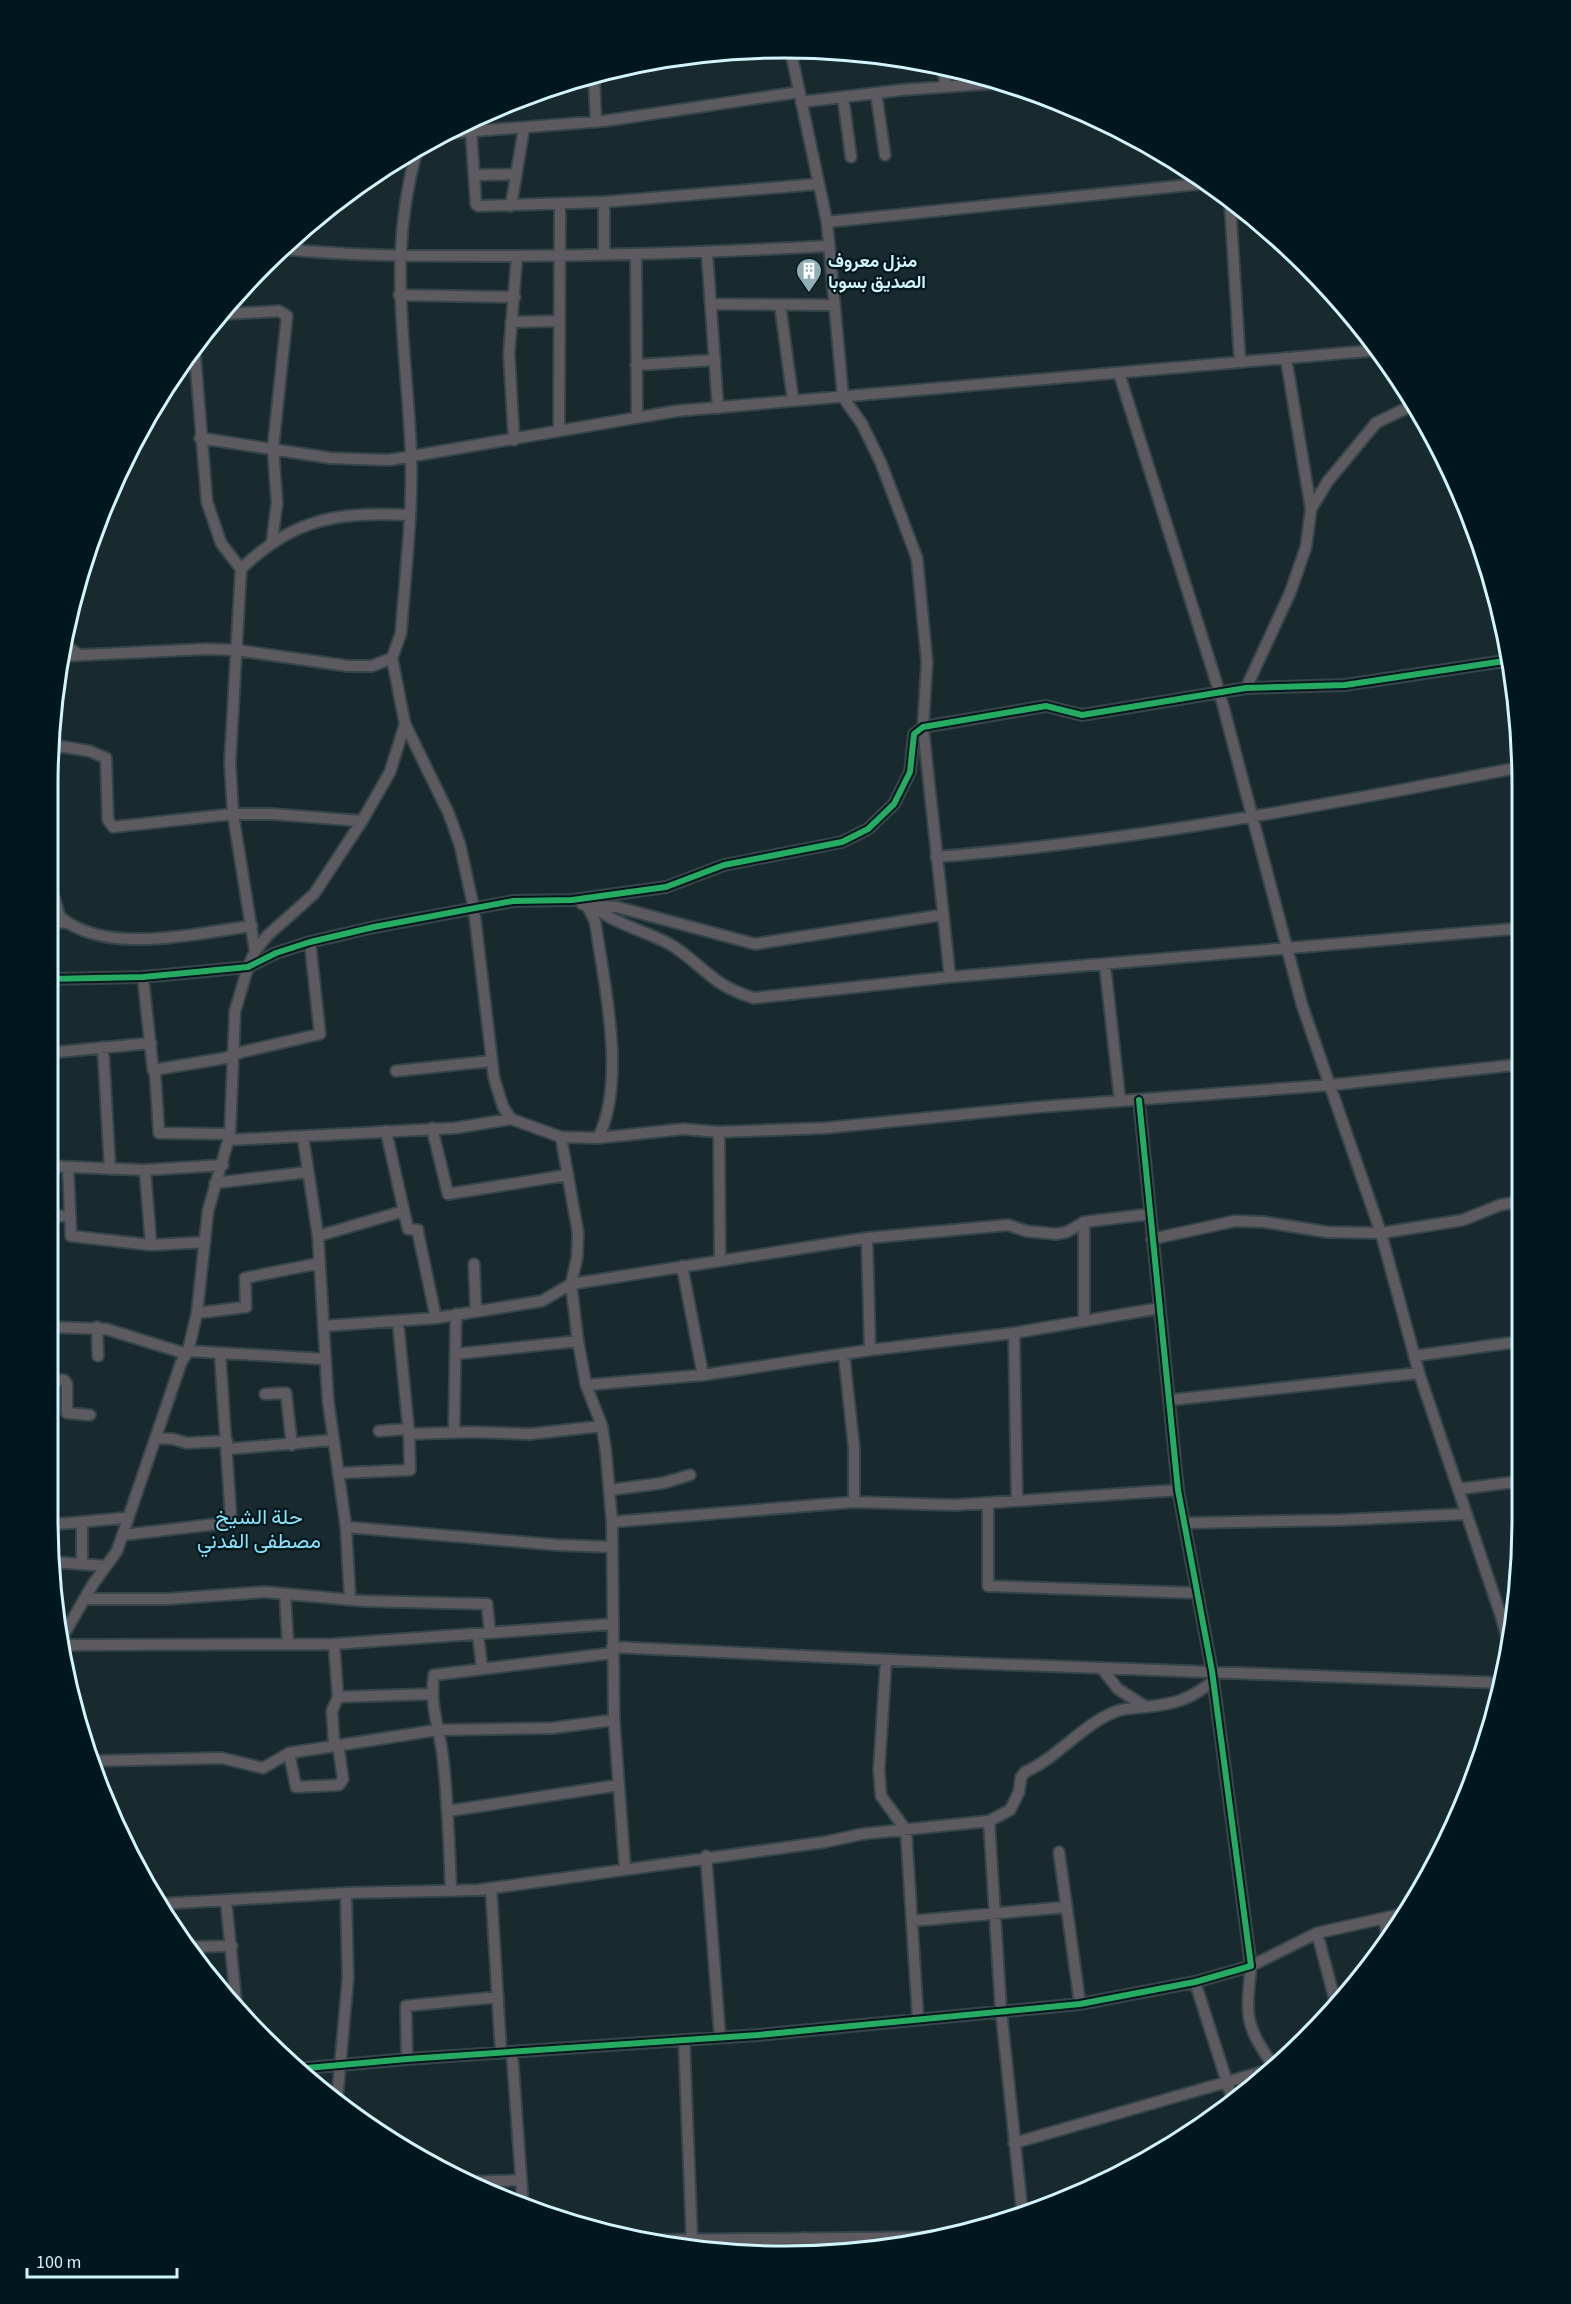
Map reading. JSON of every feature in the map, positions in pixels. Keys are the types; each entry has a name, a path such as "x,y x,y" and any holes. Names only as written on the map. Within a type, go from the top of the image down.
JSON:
{"street":[{"path":"792,58 827,222 843,397 862,424 881,463 917,558 927,662 923,728 942,915 951,977"},
{"path":"944,76 946,86"},
{"path":"594,84 596,121"},
{"path":"818,184 603,202 511,206 477,205 471,131 596,121 800,97 843,97 978,84"},
{"path":"876,93 885,155"},
{"path":"843,97 851,157"},
{"path":"511,206 524,128"},
{"path":"415,161 404,208 399,256 399,295 411,458 401,633 392,658 405,724 449,814 460,845 474,909 491,1061 500,1100 511,1119"},
{"path":"474,175 516,174"},
{"path":"827,222 1194,184"},
{"path":"603,202 604,255"},
{"path":"559,430 560,204"},
{"path":"1231,211 1240,362"},
{"path":"294,250 399,256 560,256 707,253 828,246"},
{"path":"707,253 718,408"},
{"path":"636,255 637,416"},
{"path":"514,440 509,353 517,256"},
{"path":"399,295 515,297"},
{"path":"711,304 834,305"},
{"path":"780,305 793,400"},
{"path":"233,314 279,311 287,316 273,447 277,503 272,542"},
{"path":"511,322 559,321"},
{"path":"200,438 273,447 330,458 389,460 514,440 637,416 793,400 1368,351"},
{"path":"1246,688 1290,593 1306,547 1311,509 1286,358"},
{"path":"636,365 715,360"},
{"path":"189,370 210,511 221,543 242,569 231,734 233,814 255,951"},
{"path":"1119,373 1220,694 1254,817 1286,949 1315,1044 1381,1233 1419,1373 1465,1514 1506,1613"},
{"path":"1311,509 1328,481 1376,423 1406,408"},
{"path":"242,569 272,542 294,531 341,516 364,512 408,515"},
{"path":"71,650 78,654"},
{"path":"70,655 166,650 236,650 348,666 372,666 392,658"},
{"path":"58,980 143,977 248,967 310,942 535,899 572,900 666,887 724,865 842,843 857,837 894,804 910,772 914,734 923,728 1034,707 1046,706 1082,715 1246,688 1345,685 1502,661"},
{"path":"67,1628 84,1599 117,1551 188,1352 197,1313 208,1211 230,1137 235,1011 248,967 255,951 268,935 314,894 362,821 390,772 405,724"},
{"path":"60,746 89,751 106,758 108,820 111,826 233,814 272,814 362,821"},
{"path":"936,857 1032,850 1254,817 1512,769"},
{"path":"572,900 591,906 617,907 755,944 942,915"},
{"path":"591,906 606,916 674,947 731,991 754,998 951,977 1512,929"},
{"path":"591,906 610,1036 610,1097 606,1121 598,1138"},
{"path":"58,912 67,923"},
{"path":"58,922 116,940 252,926"},
{"path":"155,1071 320,1034 310,942"},
{"path":"1105,965 1120,1101"},
{"path":"143,977 152,1068 155,1071 159,1133 230,1137 303,1137 455,1128 511,1119 561,1137 598,1138 683,1129 719,1132 825,1128 1120,1101 1331,1085 1512,1065"},
{"path":"58,1052 151,1043"},
{"path":"103,1047 110,1169"},
{"path":"396,1071 491,1061"},
{"path":"1139,1100 1178,1490 1186,1522 1213,1676 1251,1966 1247,2018 1251,2030 1269,2061"},
{"path":"432,1128 448,1194 568,1175"},
{"path":"386,1131 408,1229 418,1230 436,1318"},
{"path":"719,1132 720,1259"},
{"path":"303,1137 318,1236 325,1359 333,1440 346,1527 350,1599"},
{"path":"561,1137 578,1233 577,1258 571,1284 578,1341 586,1385 602,1426 612,1522 614,1720 625,1868"},
{"path":"58,1166 145,1170 223,1165"},
{"path":"68,1167 71,1236 151,1245 205,1242"},
{"path":"145,1170 151,1245"},
{"path":"215,1183 308,1172"},
{"path":"1152,1239 1236,1221 1263,1222 1327,1232 1381,1233 1462,1220 1500,1205 1512,1203"},
{"path":"318,1236 404,1212"},
{"path":"324,1326 436,1318 542,1301 571,1284 720,1259 867,1238 1008,1225 1026,1231 1056,1234 1067,1232 1084,1222 1150,1214"},
{"path":"58,1216 69,1216"},
{"path":"1084,1222 1084,1321"},
{"path":"867,1238 870,1350"},
{"path":"197,1313 246,1307 245,1278 320,1263"},
{"path":"474,1264 476,1311"},
{"path":"682,1266 703,1375"},
{"path":"586,1385 703,1375 870,1350 1014,1333 1160,1308"},
{"path":"454,1432 456,1314"},
{"path":"338,1473 410,1470 398,1322"},
{"path":"58,1327 97,1327 188,1352 325,1359"},
{"path":"97,1327 98,1356"},
{"path":"1014,1333 1017,1501"},
{"path":"456,1354 578,1341"},
{"path":"1414,1356 1512,1343"},
{"path":"123,1535 230,1521 233,1516 220,1354"},
{"path":"844,1355 854,1448 854,1502"},
{"path":"1170,1400 1419,1373"},
{"path":"58,1380 64,1380 67,1384 67,1413 90,1416"},
{"path":"265,1394 286,1393 292,1445"},
{"path":"379,1431 530,1434 602,1426"},
{"path":"156,1438 187,1443 227,1445 292,1445 333,1440"},
{"path":"609,1490 663,1483 690,1475"},
{"path":"1458,1489 1512,1482"},
{"path":"612,1522 854,1502 988,1503 1178,1490"},
{"path":"988,1503 988,1586 1198,1593"},
{"path":"1186,1522 1340,1520 1465,1514"},
{"path":"58,1524 82,1523 89,1519 128,1518"},
{"path":"82,1523 82,1563"},
{"path":"346,1527 558,1545 612,1547"},
{"path":"60,1562 106,1566"},
{"path":"84,1599 166,1599 265,1592 350,1599 487,1604 482,1668"},
{"path":"285,1594 288,1644"},
{"path":"70,1645 334,1644 613,1624"},
{"path":"289,1753 296,1787 339,1785 343,1779 332,1711 338,1697 334,1644"},
{"path":"451,1889 448,1811 441,1739 437,1730 432,1694 435,1675 612,1650 1102,1669 1213,1676 1494,1683"},
{"path":"885,1660 879,1770 881,1796 906,1830 918,2018"},
{"path":"1102,1669 1118,1689 1146,1707"},
{"path":"169,1904 346,1893 491,1888 706,1856 989,1821 1010,1810 1019,1792 1024,1772 1062,1750 1100,1718 1120,1710 1182,1701 1194,1696 1213,1676"},
{"path":"338,1697 432,1694"},
{"path":"100,1761 222,1758 263,1768 289,1753 437,1730 552,1728 614,1720"},
{"path":"448,1811 619,1785"},
{"path":"989,1821 1001,2010 1022,2206"},
{"path":"1059,1852 1080,2004"},
{"path":"706,1856 720,2037"},
{"path":"491,1888 498,1997 522,2196"},
{"path":"338,2091 348,1978 346,1893"},
{"path":"226,1901 235,1994"},
{"path":"912,1921 1066,1906"},
{"path":"310,2068 407,2059 720,2037 1080,2004 1195,1982 1251,1966 1317,1933 1393,1917"},
{"path":"1384,1919 1386,1928"},
{"path":"1317,1933 1334,1996"},
{"path":"199,1947 232,1946"},
{"path":"1195,1982 1230,2093"},
{"path":"407,2059 406,2006 498,1997"},
{"path":"684,2040 692,2239"},
{"path":"1014,2143 1255,2074"},
{"path":"487,2181 521,2180"},
{"path":"699,2240 891,2237"},
{"path":"803,2238 803,2245"}],"cycle path":[{"path":"58,979 143,977 248,967 276,953 310,942 374,927 513,901 572,900 666,887 724,865 842,842 868,829 894,804 910,772 914,734 923,727 1046,706 1082,715 1246,688 1345,685 1502,661"},
{"path":"309,2068 758,2035 1080,2004 1195,1982 1251,1966 1212,1671 1178,1490 1139,1100"}],"place":[{"name":"منزل معروف الصديق بسوبا","path":"809,294"}],"district":[{"name":"حلة الشيخ مصطفى الفدني","path":"259,1529"}]}
